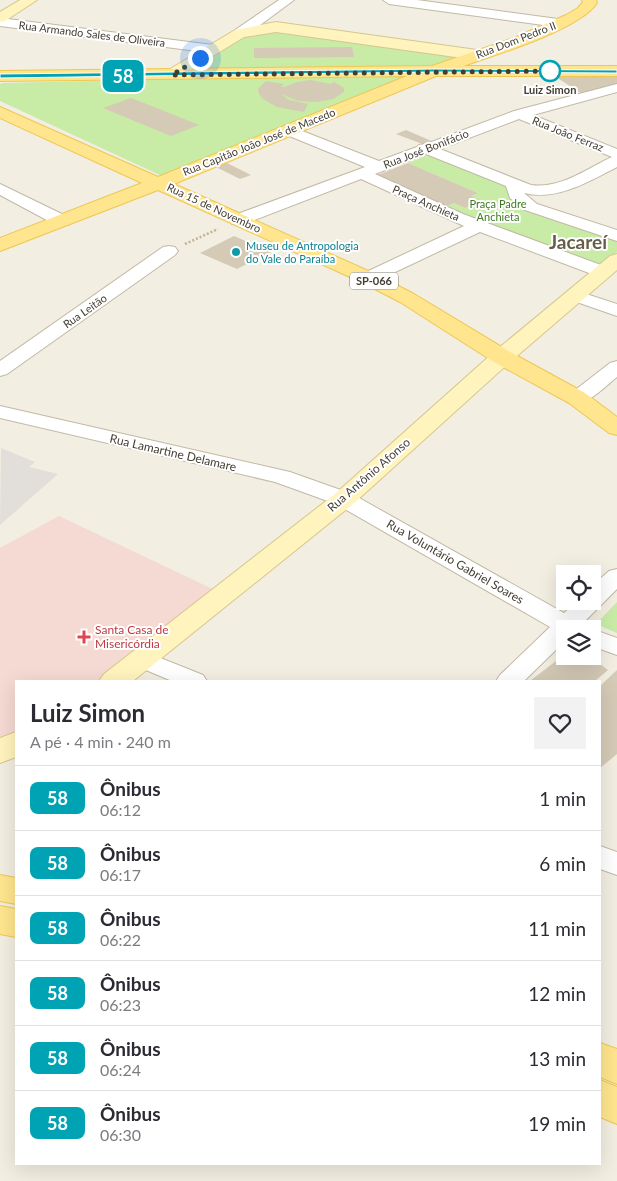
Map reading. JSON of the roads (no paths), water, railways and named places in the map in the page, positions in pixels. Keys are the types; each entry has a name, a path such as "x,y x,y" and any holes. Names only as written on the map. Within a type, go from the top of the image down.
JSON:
{"main road":[{"name":"Rua Dom Pedro II","path":"434,71 519,41 583,11 590,3 589,0"},
{"path":"477,55 496,66 520,71"},
{"name":"Rua Capitão João José de Macedo","path":"0,245 159,183 434,71"},
{"path":"0,78 328,72 617,71"},
{"path":"328,72 362,83 368,95 364,100"},
{"name":"Rua 15 de Novembro","path":"0,112 368,278 407,298 502,357"},
{"name":"SP-066","path":"502,357 577,398 617,428"},
{"path":"0,888 15,891"},
{"path":"0,920 15,923"},
{"path":"601,1059 617,1067"},
{"path":"601,1098 617,1107"}],"street":[{"path":"0,18 30,0"},
{"path":"172,75 214,50 288,0"},
{"path":"389,0 434,3 558,23"},
{"path":"258,19 267,25 276,27 477,55"},
{"name":"Rua Armando Sales de Oliveira","path":"0,22 214,50"},
{"path":"240,33 276,27"},
{"name":"Rua José Bonifácio","path":"238,220 362,174 424,148 519,114 617,88"},
{"name":"Rua João Ferraz","path":"519,114 617,154"},
{"path":"287,130 379,167"},
{"path":"424,148 514,184 542,192 555,190 617,161"},
{"name":"Praça Anchieta","path":"362,174 479,226 610,266"},
{"path":"514,184 516,195 531,207 617,236"},
{"path":"0,189 62,220"},
{"path":"368,278 479,226"},
{"name":"Rua Leitão","path":"0,370 168,251"},
{"name":"Rua Antônio Afonso","path":"115,680 344,499 502,357 610,266"},
{"path":"574,296 617,310"},
{"path":"577,398 617,367"},
{"name":"Rua Lamartine Delamare","path":"0,412 282,477 344,499"},
{"name":"Rua Voluntário Gabriel Soares","path":"344,499 557,620"},
{"path":"601,591 617,576"},
{"path":"575,620 583,610"},
{"path":"510,680 556,639"},
{"path":"601,641 617,647"},
{"path":"143,659 192,680"},
{"path":"0,752 15,744"},
{"path":"601,857 617,864"}],"place":[{"name":"Luiz Simon","path":"550,71"},
{"name":"Museu de Antropologia do Vale do Paraíba","path":"236,252"},
{"name":"Santa Casa de Misericórdia","path":"84,637"}],"district":[{"name":"Jacareí","path":"578,242"}],"park label":[{"name":"Praça Padre Anchieta","path":"498,210"}]}
